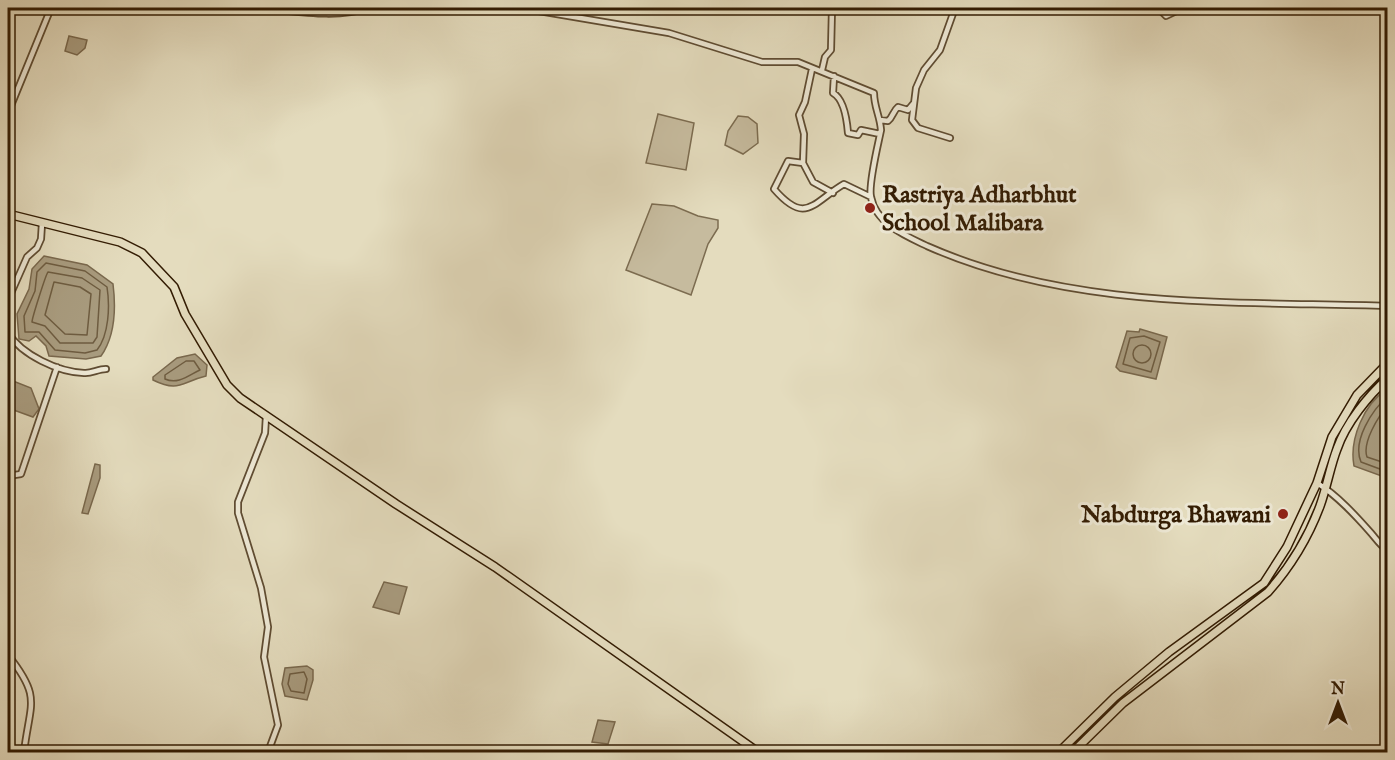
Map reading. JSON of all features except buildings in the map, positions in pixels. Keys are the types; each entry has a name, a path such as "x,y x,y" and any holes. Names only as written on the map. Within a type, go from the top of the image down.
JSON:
{"highway":[{"path":"8,214 120,242 142,253 155,264 174,287 185,314 227,385 240,398 482,561 502,572 758,753"},
{"path":"1059,753 1086,724 1169,652 1264,583 1287,547 1317,483 1332,437 1357,395 1388,363"},
{"path":"1073,753 1132,695 1268,592 1284,574 1298,554 1320,505 1342,439 1374,390 1388,378"},
{"path":"1225,613 1230,620"},
{"path":"1086,724 1092,732"}],"street":[{"path":"8,113 51,8"},
{"path":"260,8 320,14 357,12 370,8"},
{"path":"521,8 669,33 762,62 798,62 874,93 874,108 880,120 880,134 871,197"},
{"path":"822,70 825,57 831,50 832,8"},
{"path":"951,138 912,123 916,88 921,74 940,50 955,8"},
{"path":"1158,8 1166,16 1183,8"},
{"path":"812,69 805,102 799,115 804,134 803,163 813,182 833,193"},
{"path":"834,75 833,93 839,97 847,116 848,133 858,135 861,130 880,134"},
{"path":"880,120 888,121 898,107 908,110 915,99"},
{"path":"803,163 788,161 774,189 792,208 814,206 844,184 871,197 895,231 945,254 1032,282 1182,301 1388,306"},
{"path":"8,300 27,257 37,248 41,239 42,223"},
{"path":"8,333 16,346 57,367 82,374 95,369 106,369"},
{"path":"8,476 21,474 57,367"},
{"path":"266,416 265,433 238,502 238,513 261,588 268,627 264,657 278,725 268,753"},
{"path":"1317,483 1373,535 1377,544 1388,551"},
{"path":"8,655 23,674 33,698 24,753"}],"shaded area":[{"path":"658,114 694,123 686,170 646,163"},
{"path":"738,116 748,117 757,124 758,143 743,154 725,145 728,131"},
{"path":"652,204 674,206 698,216 718,220 718,228 708,244 691,295 626,270"}],"water":[{"path":"69,36 87,40 85,48 77,55 65,51"},
{"path":"44,256 87,265 113,284 112,331 101,356 86,359 49,356 46,346 36,336 29,341 19,339 17,314 29,289 32,269"},
{"path":"1140,329 1167,337 1156,379 1120,371 1116,367 1127,331 1139,332"},
{"path":"195,354 207,365 206,376 175,386 153,380 153,377 177,358"},
{"path":"8,379 31,388 39,409 33,417 8,408"},
{"path":"1387,389 1387,478 1354,466 1353,456 1356,434 1365,413"},
{"path":"95,464 100,465 100,478 88,514 82,513"},
{"path":"384,582 407,587 399,614 373,607"},
{"path":"307,666 313,670 313,680 307,700 285,696 282,684 285,668"},
{"path":"598,720 615,722 608,744 592,742"}],"place":[{"name":"Rastriya Adharbhut School Malibara","path":"870,208"},
{"name":"Nabdurga Bhawani","path":"1283,514"}]}
